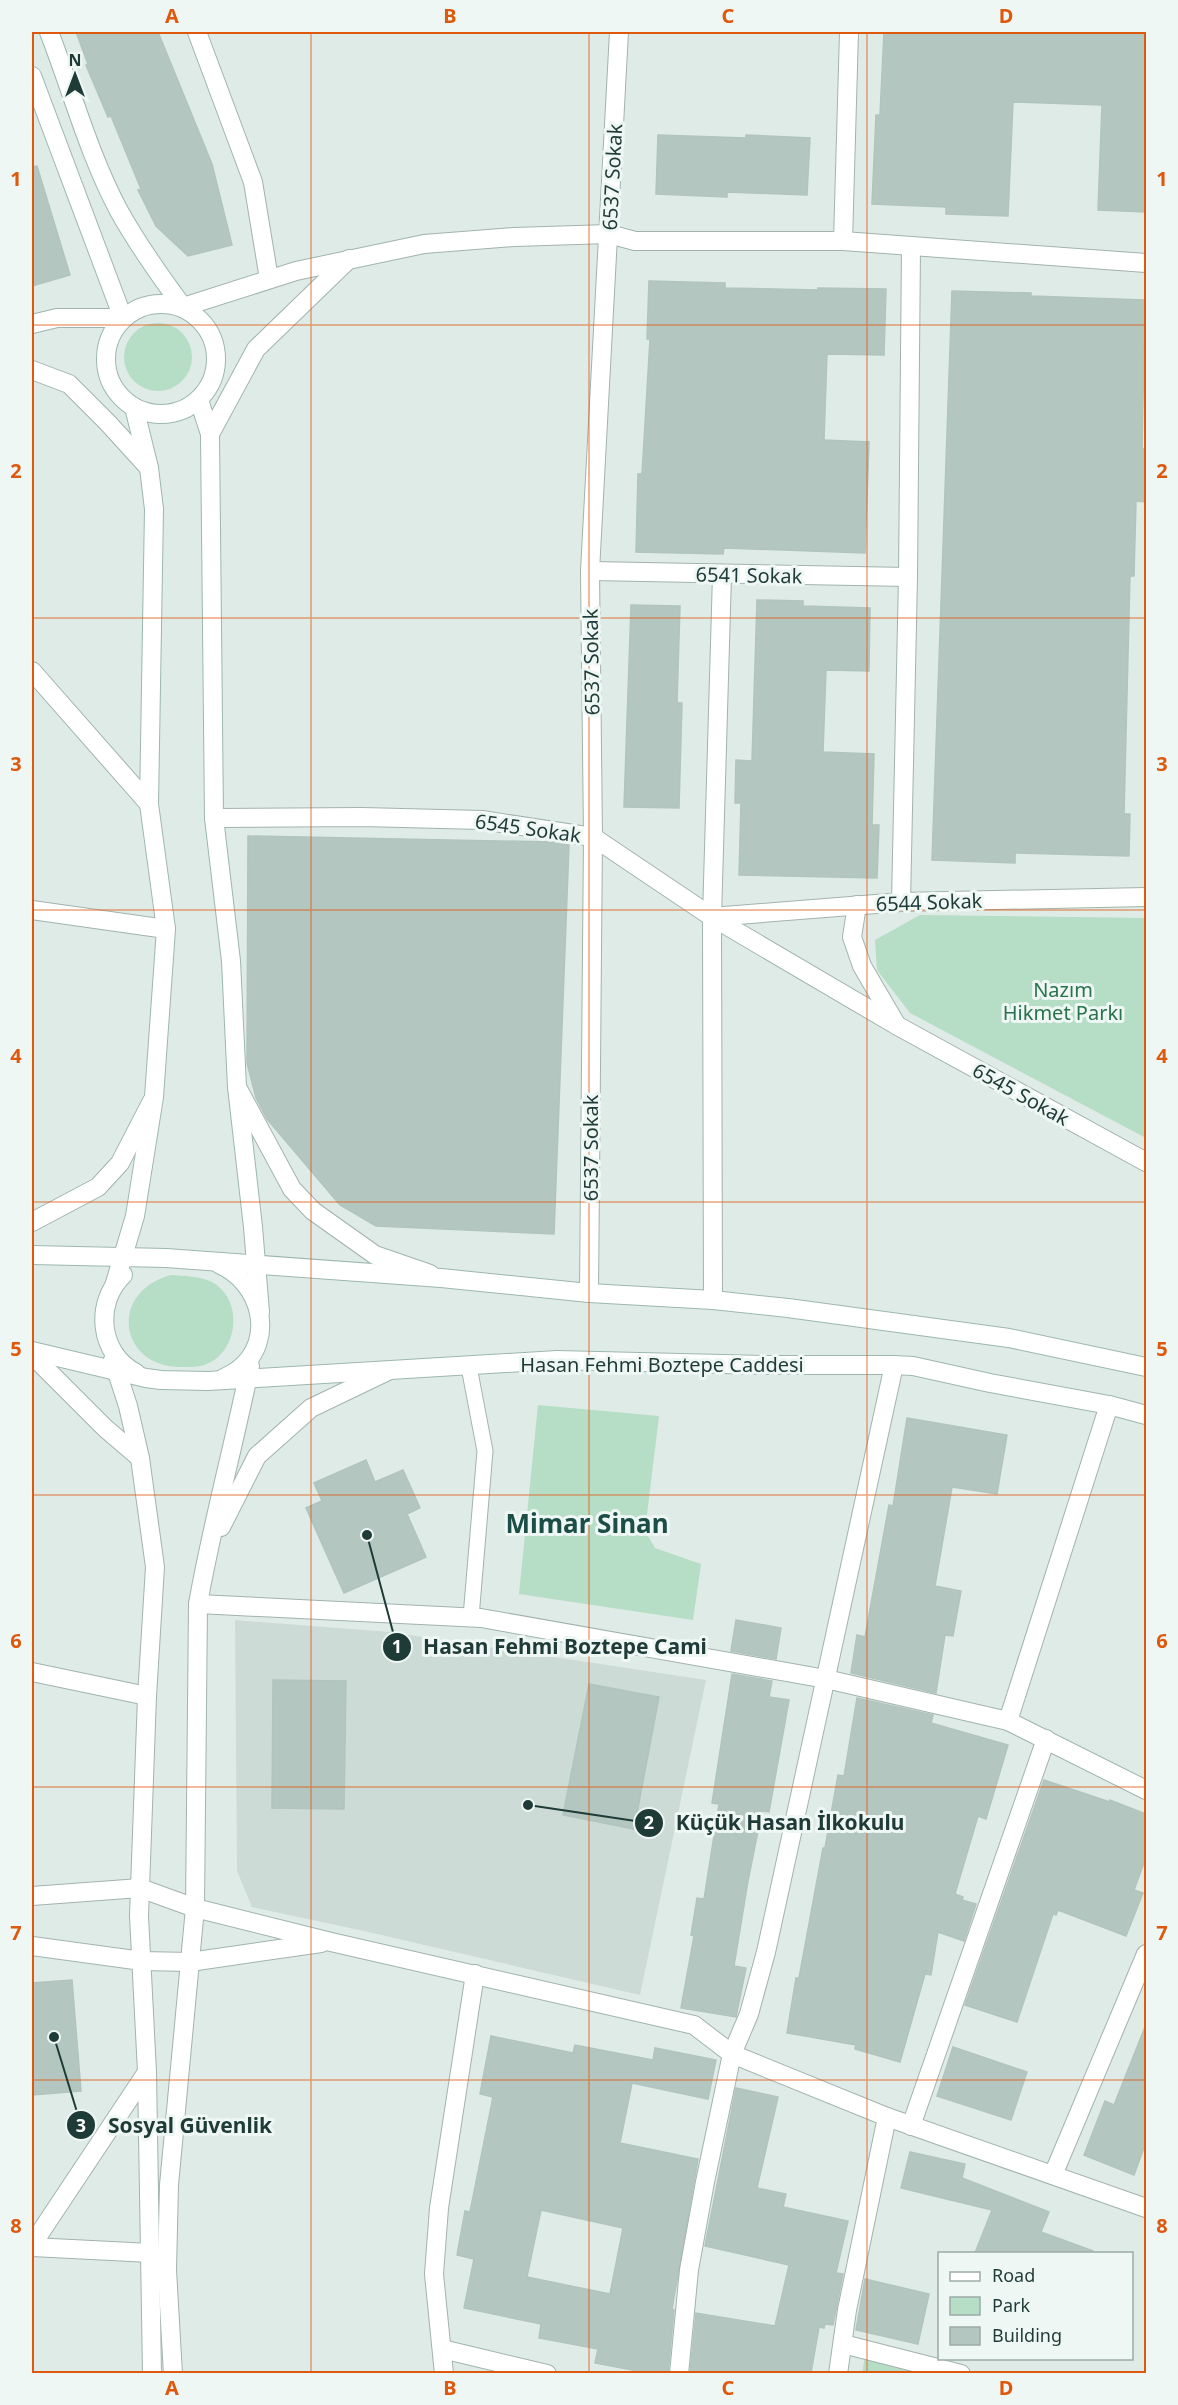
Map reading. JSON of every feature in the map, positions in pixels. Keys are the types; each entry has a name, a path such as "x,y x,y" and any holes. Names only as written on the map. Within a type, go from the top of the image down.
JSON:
{"street":[{"path":"49,32 88,140 118,210 149,261 183,307"},
{"path":"197,32 253,182 268,279"},
{"name":"6537 Sokak","path":"589,1293 593,837 590,571 619,32"},
{"path":"843,242 849,32"},
{"path":"32,76 123,318"},
{"path":"183,307 268,279 350,258 429,243 514,237 609,234 635,241 843,242 1146,263"},
{"path":"901,902 908,577 911,246"},
{"path":"210,434 256,349 350,258"},
{"path":"167,303 183,307 198,317 210,332 216,349 216,368 210,385 199,400 184,409 168,414 150,413 134,407 120,397 110,382 105,366 106,348 112,331 123,318 136,309 151,304 167,303"},
{"path":"32,324 57,318 123,318"},
{"path":"32,370 69,384 149,468"},
{"path":"173,2373 167,2270 169,2185 195,1908 198,1604 206,1555 253,1353 260,1333 256,1265 237,1087 231,961 214,818 210,434 199,400"},
{"path":"134,407 149,468 154,509 149,804 166,929 154,1097 135,1216 115,1283 106,1300 103,1319 106,1338 128,1406 140,1458 155,1567 147,1696 141,1888 147,2072 152,2373"},
{"name":"6541 Sokak","path":"590,571 908,577"},
{"path":"713,1300 712,917 722,575"},
{"path":"32,671 149,804"},
{"name":"6545 Sokak","path":"214,818 362,817 482,820 593,837 712,917 896,1026 1146,1162"},
{"name":"6544 Sokak","path":"712,917 901,902 1146,897"},
{"path":"857,905 852,937 858,956 896,1026"},
{"path":"32,910 166,929"},
{"path":"237,1087 292,1189 313,1211 375,1255 441,1278"},
{"path":"32,1222 98,1187 120,1162 154,1097"},
{"path":"32,1255 166,1258 441,1278 589,1293 713,1300 1009,1338 1146,1367"},
{"path":"115,1283 129,1269 146,1261 166,1258"},
{"path":"200,1261 221,1264 240,1276 253,1292 260,1312"},
{"path":"106,1338 115,1355 128,1369 146,1378"},
{"path":"32,1353 99,1422 140,1458"},
{"name":"Hasan Fehmi Boztepe Caddesi","path":"32,1353 161,1380 220,1380 557,1360 913,1366 1109,1405 1146,1415"},
{"path":"220,1380 239,1370 253,1353"},
{"path":"679,2373 689,2270 732,2054 749,2014 766,1952 894,1365"},
{"path":"206,1555 256,1456 311,1408 388,1371"},
{"path":"1008,1720 1109,1405"},
{"path":"198,1604 471,1617 826,1679 1008,1720 1146,1790"},
{"path":"32,1672 147,1696"},
{"path":"911,2126 1046,1739"},
{"path":"32,1896 141,1888 195,1908 331,1942 694,2025 732,2054 887,2117 1146,2208"},
{"path":"32,1946 142,1961 190,1962 331,1942"},
{"path":"1053,2175 1141,1982 1146,1954"},
{"path":"444,2373 434,2274 439,2208 475,1974"},
{"path":"32,2246 147,2072"},
{"path":"837,2373 847,2310 887,2117"},
{"path":"32,2246 151,2253"},
{"path":"843,2344 961,2373"},
{"path":"442,2349 547,2373"}],"lane":[{"path":"469,1366 485,1451 471,1617"}],"shaded area":[{"path":"235,1620 390,1632 706,1680 640,1995 252,1907 237,1871"}],"green space":[{"path":"165,323 177,329 186,338 192,350 190,370 182,381 165,391 151,391 134,381 126,370 124,350 134,333 145,325"},
{"name":"Nazım Hikmet Parkı","path":"920,915 1146,918 1146,1138 910,1013 877,970 875,940"},
{"path":"171,1275 197,1277 212,1282 221,1289 232,1307 233,1328 230,1339 218,1357 207,1364 185,1367 163,1365 146,1356 135,1344 129,1328 130,1312 137,1297 151,1284"},
{"path":"538,1405 659,1416 645,1531 655,1548 701,1564 693,1620 519,1594"},
{"path":"865,2356 930,2374 862,2374"}],"building":[{"path":"76,32 158,32 212,164 232,245 188,256 156,226 138,190 141,189 111,116 108,117 86,65 88,64"},
{"path":"884,32 1146,32 1145,212 1098,210 1102,105 1013,102 1008,216 946,214 946,207 872,204 876,115 880,115"},
{"path":"658,135 810,138 807,195 727,192 727,197 656,194"},
{"path":"37,166 70,275 32,286 32,167"},
{"path":"649,281 725,283 725,288 886,289 884,355 827,354 824,440 869,442 865,553 724,548 723,554 636,552 638,474 642,474 650,339 647,339"},
{"path":"952,291 1145,300 1142,449 1146,449 1146,502 1136,501 1134,576 1130,576 1124,814 1130,814 1129,856 1015,853 1015,863 932,860"},
{"path":"757,600 803,601 803,606 870,608 869,671 826,670 823,752 874,754 872,825 879,825 877,878 739,875 741,803 735,803 736,760 752,761"},
{"path":"631,605 680,606 677,703 682,703 679,808 624,807"},
{"path":"248,836 554,842 569,845 554,1234 376,1226 340,1205 267,1119 256,1098 247,1063"},
{"path":"907,1418 1007,1435 997,1494 952,1487 935,1586 961,1591 953,1636 945,1635 936,1693 851,1673 857,1635 865,1637 889,1505 893,1506"},
{"path":"366,1460 375,1482 403,1470 420,1508 407,1514 426,1557 344,1593 306,1508 322,1501 314,1483"},
{"path":"736,1620 781,1628 776,1659 731,1651"},
{"path":"732,1674 772,1681 769,1697 789,1700 769,1812 762,1811 748,1881 734,1966 746,1968 736,2017 681,2008 694,1936 691,1935 697,1898 704,1899 719,1804 712,1803"},
{"path":"273,1680 346,1681 344,1809 272,1808"},
{"path":"589,1684 659,1697 634,1829 563,1815"},
{"path":"857,1698 933,1715 931,1723 1008,1745 986,1819 978,1816 955,1894 963,1897 962,1900 976,1904 964,1941 938,1932 931,1975 925,1974 900,2062 855,2049 856,2045 787,2033 796,1978 799,1978 838,1775 844,1776"},
{"path":"1044,1780 1110,1802 1110,1800 1146,1814 1146,1857 1134,1890 1143,1893 1126,1936 1058,1910 1056,1915 1053,1914 1017,2022 965,2005"},
{"path":"72,1980 81,2091 32,2095 32,1983"},
{"path":"1145,2027 1146,2142 1134,2175 1084,2155 1105,2101 1114,2105"},
{"path":"491,2036 573,2053 575,2045 653,2060 655,2048 716,2060 708,2099 632,2083 620,2143 698,2159 672,2309 674,2310 668,2373 648,2373 595,2363 598,2349 539,2338 541,2324 464,2308 474,2259 457,2255 465,2211 470,2212 493,2097 480,2094","holes":["541,2210 623,2228 610,2294 527,2277"]},
{"path":"953,2047 1027,2072 1011,2120 937,2096"},
{"path":"736,2088 778,2097 757,2188 786,2194 783,2207 848,2221 836,2273 843,2274 833,2325 825,2324 824,2328 819,2327 811,2373 690,2373 696,2313 775,2326 789,2265 705,2246"},
{"path":"910,2152 965,2164 962,2178 1049,2212 1041,2232 1093,2251 975,2252 992,2210 901,2188"},
{"path":"865,2279 929,2294 918,2344 856,2330"}],"place":[{"name":"Hasan Fehmi Boztepe Cami","path":"367,1535"},
{"name":"Küçük Hasan İlkokulu","path":"528,1805"},
{"name":"Sosyal Güvenlik","path":"54,2037"}],"district":[{"name":"Mimar Sinan","path":"587,1523"}]}
